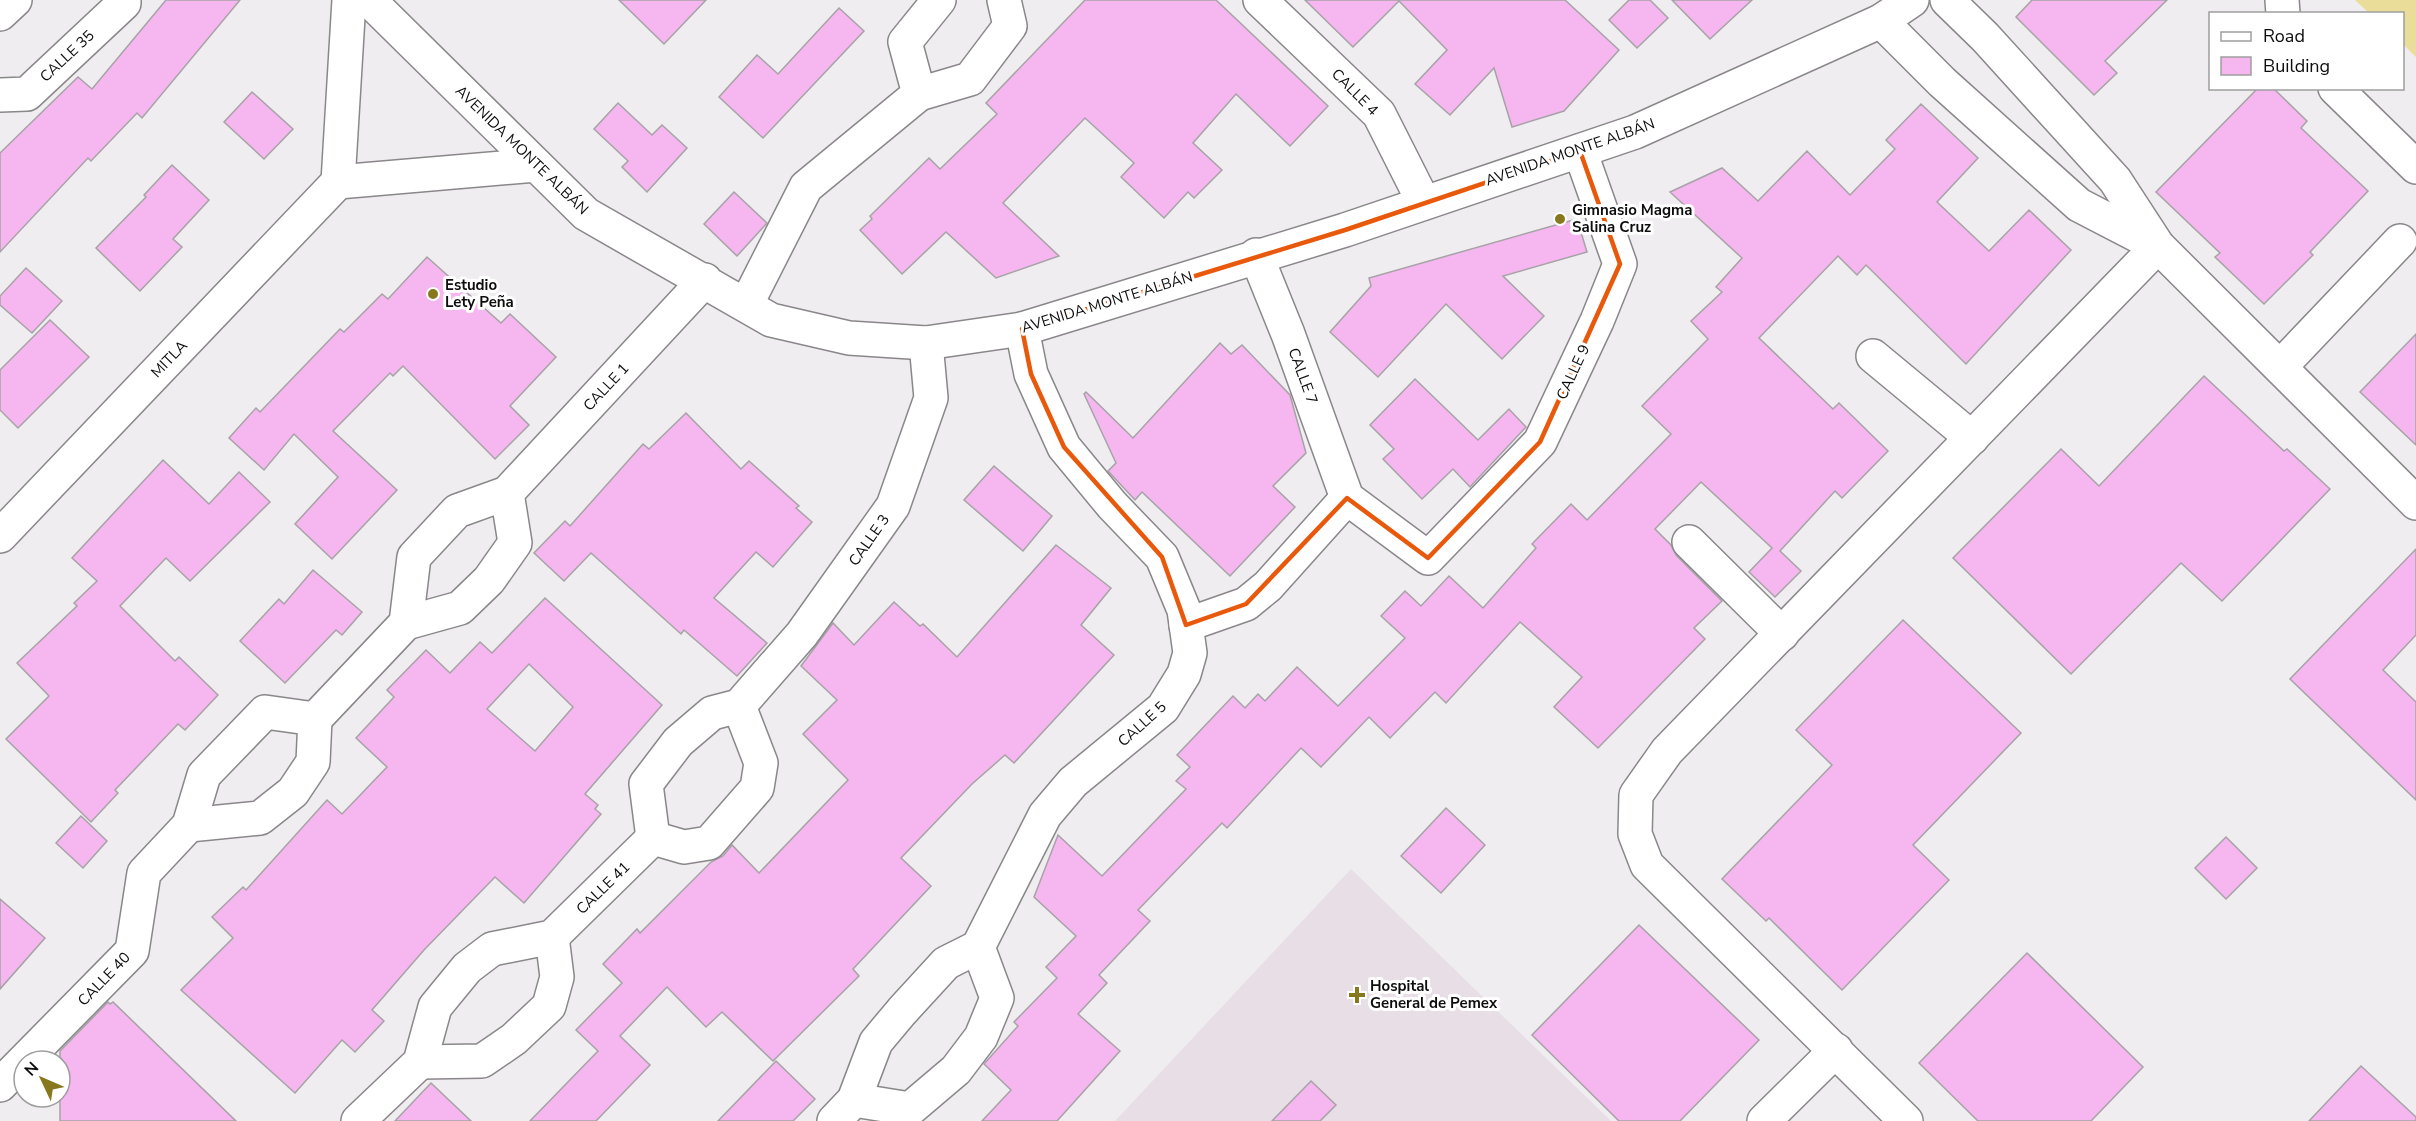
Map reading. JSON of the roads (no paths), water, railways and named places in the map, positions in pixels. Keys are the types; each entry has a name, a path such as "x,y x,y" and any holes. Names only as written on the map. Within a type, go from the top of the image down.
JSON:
{"street":[{"path":"0,14 15,0"},
{"name":"CALLE 35","path":"0,94 27,94 124,3 124,0"},
{"path":"349,0 338,182 536,165"},
{"name":"AVENIDA MONTE ALBÁN","path":"369,0 586,214 705,280 771,320 849,338 926,343 1022,329 1424,203 1635,132 1881,21 1912,0"},
{"path":"919,94 905,42 939,0"},
{"path":"746,305 806,187 919,94 970,79 1010,26 1004,0"},
{"name":"CALLE 4","path":"1260,0 1379,114 1424,203"},
{"path":"1947,0 1985,37 2115,180 2158,246 2416,503"},
{"path":"1881,21 1942,82 2079,205 2158,246"},
{"path":"2337,90 2416,167"},
{"name":"CALLE 9","path":"1347,498 1428,558 1540,442 1597,321 1620,264 1580,151"},
{"name":"MITLA","path":"0,536 338,182"},
{"path":"2280,367 2400,241"},
{"path":"1906,1121 1647,865 1635,834 1636,795 1667,751 2158,246"},
{"name":"CALLE 7","path":"1256,255 1288,334 1347,498"},
{"name":"CALLE 1","path":"406,623 414,557 457,511 507,493 705,280"},
{"name":"CALLE 5","path":"978,947 1045,815 1074,782 1163,708 1184,674 1190,653 1184,610 1162,557 1112,506 1064,447 1031,374 1022,329"},
{"name":"CALLE 3","path":"739,706 802,634 893,506 932,398 926,343"},
{"path":"1873,356 1972,438"},
{"path":"189,825 260,818 293,792 313,762 315,718 406,623 460,608 489,580 515,543 507,493"},
{"path":"1186,626 1246,604 1268,586 1347,498"},
{"path":"1689,542 1782,634"},
{"path":"739,706 761,762 757,788 709,843 684,847 653,838 646,784 678,742 712,713 739,706"},
{"name":"CALLE 40","path":"0,1085 132,951 144,873 189,825 204,775 265,712 315,718"},
{"name":"CALLE 41","path":"552,937 653,838"},
{"path":"358,1121 420,1062 435,1007 467,968 492,949 552,937 557,977 549,1006 514,1039 482,1061 420,1062"},
{"path":"978,947 997,998 981,1037 956,1070 910,1108 844,1111 876,1042 946,963 978,947"},
{"path":"1764,1121 1836,1050"}],"place":[{"name":"Gimnasio Magma Salina Cruz","path":"1560,219"},
{"name":"Estudio Lety Peña","path":"433,294"},
{"name":"Hospital General de Pemex","path":"1357,995"}]}
